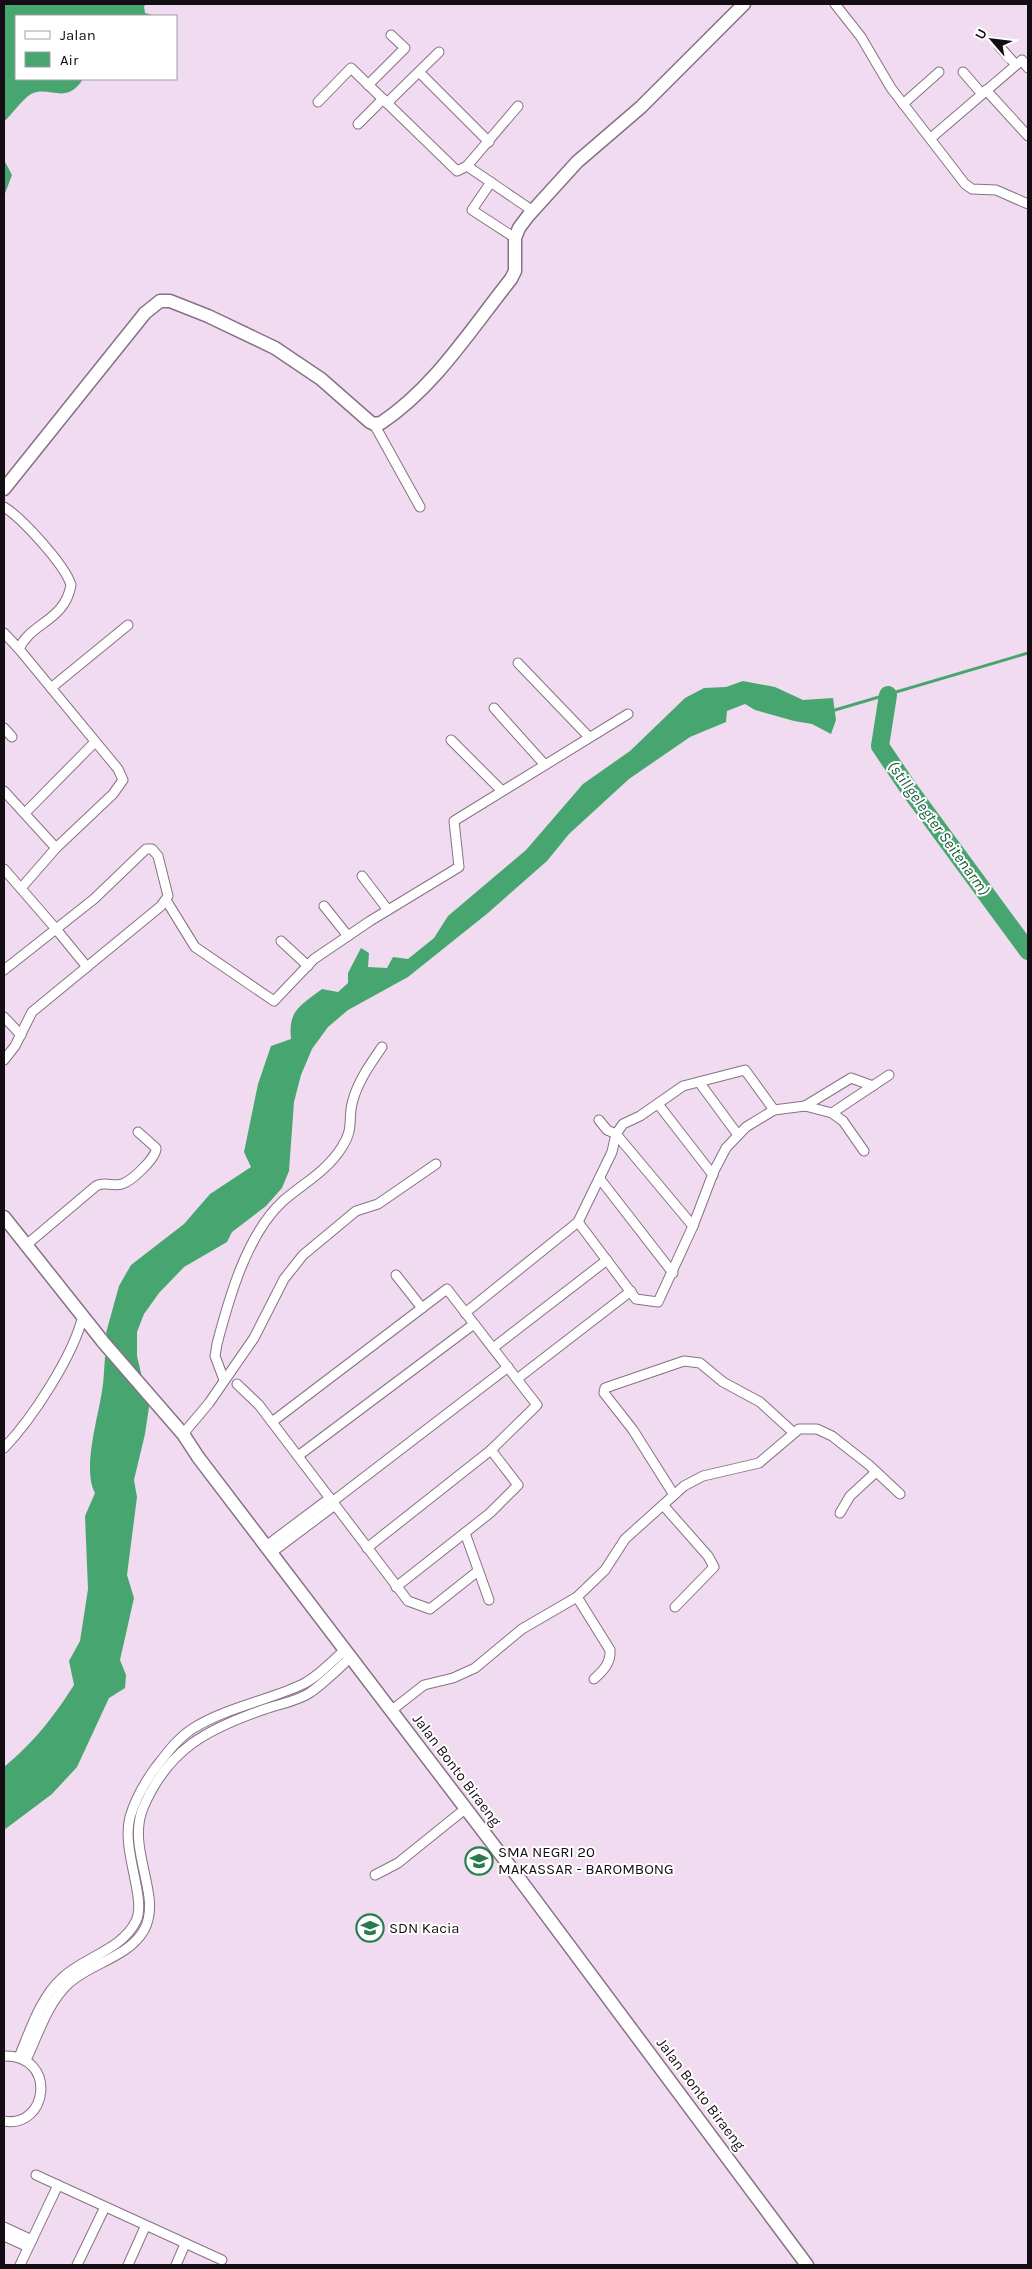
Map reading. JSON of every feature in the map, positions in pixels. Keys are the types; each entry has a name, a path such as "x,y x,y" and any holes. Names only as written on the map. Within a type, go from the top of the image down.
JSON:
{"street":[{"path":"374,424 387,419 416,395 511,279 515,271 515,238 519,228 533,211 577,162 641,107 744,4"},
{"path":"835,4 873,54 885,80 968,187 996,190 1028,204"},
{"path":"368,85 405,48 391,35"},
{"path":"999,46 1016,65"},
{"path":"358,124 439,52"},
{"path":"931,138 1022,60 1028,68"},
{"path":"318,102 351,68 458,172 467,166 518,106"},
{"path":"418,72 488,142"},
{"path":"903,104 939,72"},
{"path":"963,72 1028,136"},
{"path":"467,166 533,211"},
{"path":"491,182 472,210 515,238"},
{"path":"4,488 145,313 160,301 170,301 208,316 276,348 321,379 362,416 374,424 420,507"},
{"path":"4,507 28,528 69,578 71,585 70,592 61,609 25,640 20,649"},
{"path":"51,688 128,625"},
{"path":"4,633 20,649 118,770 123,780 122,784 56,848 22,887"},
{"path":"518,663 589,737"},
{"path":"494,708 545,765"},
{"path":"166,900 195,947 274,1000 308,966 348,936 459,867 454,821 628,714"},
{"path":"4,728 12,737"},
{"path":"451,740 502,791"},
{"path":"25,813 95,742"},
{"path":"4,791 56,848"},
{"path":"4,970 94,899 146,849 152,849 158,856 168,896 166,900 87,968 32,1012 21,1036 4,1060"},
{"path":"4,869 22,887 33,904 87,968"},
{"path":"362,876 388,910"},
{"path":"324,906 348,936"},
{"path":"281,941 308,966"},
{"path":"4,1018 21,1036"},
{"path":"224,1380 215,1356 217,1344 250,1246 266,1222 283,1202 322,1171 341,1149 351,1129 352,1103 355,1091 382,1047"},
{"path":"465,1313 578,1222 612,1152 616,1134 623,1124 658,1104 683,1086 745,1070 774,1110"},
{"path":"832,1114 889,1075"},
{"path":"805,1106 851,1078 872,1086"},
{"path":"699,1082 738,1135"},
{"path":"658,1104 713,1175"},
{"path":"578,1222 636,1299 658,1302 673,1273 726,1148 746,1127 774,1110 805,1106 832,1114 843,1120 864,1151"},
{"path":"599,1120 606,1130 616,1134 693,1226"},
{"path":"25,1246 96,1186 125,1183 152,1159 156,1154 156,1148 138,1132"},
{"path":"183,1434 209,1403 254,1338 284,1280 303,1255 356,1211 378,1204 436,1164"},
{"path":"600,1179 673,1273"},
{"name":"Jalan Bonto Biraeng","path":"4,1217 25,1246 104,1343 148,1396 183,1434 198,1457 392,1710 807,2265"},
{"path":"493,1348 607,1260"},
{"path":"396,1275 422,1308"},
{"path":"272,1422 447,1289 537,1404 491,1450 367,1548"},
{"path":"517,1379 631,1291"},
{"path":"4,1448 24,1426 42,1398 70,1349 83,1315"},
{"path":"298,1456 474,1324"},
{"path":"674,1495 633,1430 604,1393 605,1388 684,1361 694,1361 702,1364 723,1382 760,1402 794,1433"},
{"path":"269,1550 508,1367"},
{"path":"237,1384 259,1405 408,1602 430,1609 478,1571"},
{"path":"392,1710 424,1685 454,1678 475,1668 522,1630 577,1598 605,1570 625,1539 684,1486 703,1476 759,1463 794,1433 806,1428 825,1432 876,1472 900,1494"},
{"path":"396,1587 490,1514 518,1485 491,1450"},
{"path":"840,1513 850,1496 876,1472"},
{"path":"663,1505 708,1556 714,1567 676,1607"},
{"path":"465,1533 489,1600"},
{"path":"577,1598 610,1650 608,1663 594,1679"},
{"path":"22,2059 58,1995 69,1983 131,1945 144,1931 151,1913 137,1842 143,1809 161,1776 185,1748 209,1731 241,1717 310,1693 348,1654"},
{"path":"375,1875 398,1863 466,1809"},
{"path":"4,2056 22,2059 34,2067 40,2076 42,2087 40,2098 28,2116 18,2120 4,2121"},
{"path":"36,2174 145,2227 222,2260"},
{"path":"20,2265 58,2185"},
{"path":"77,2265 104,2207"},
{"path":"4,2227 30,2244"},
{"path":"128,2265 145,2227"},
{"path":"4,2236 30,2244"},
{"path":"176,2265 185,2244"}],"water":[{"path":"4,4 147,4 144,6 145,13 152,15 15,15 15,80 82,80 77,87 64,93 38,92 31,94 4,122"},
{"path":"4,160 12,175 4,196"},
{"path":"743,681 775,687 803,700 833,698 836,720 831,734 812,724 755,710 745,704 727,711 726,722 690,737 629,779 569,834 547,861 488,913 408,977 348,1010 328,1027 312,1049 301,1075 294,1102 289,1171 282,1188 266,1206 232,1232 227,1242 184,1267 159,1293 144,1314 137,1332 137,1356 149,1407 145,1434 134,1480 137,1497 127,1575 134,1598 120,1660 126,1675 125,1688 109,1698 77,1767 52,1794 4,1830 4,1767 42,1729 74,1685 69,1661 80,1641 88,1589 85,1516 95,1493 91,1483 90,1458 103,1387 105,1357 114,1348 106,1333 119,1286 131,1265 184,1224 210,1194 251,1167 244,1152 258,1084 271,1046 291,1039 291,1021 297,1009 307,1000 322,989 338,992 348,983 348,973 361,948 369,953 368,967 387,968 393,957 408,959 434,938 448,916 526,850 583,784 630,751 685,698 704,688 726,687"}],"waterway":[{"path":"835,710 1028,653"},
{"name":"(stillgelegter Seitenarm)","path":"888,695 880,746 909,789 1028,951"}],"place":[{"name":"SMA NEGRI 20 MAKASSAR - BAROMBONG","path":"479,1861"},
{"name":"SDN Kacia","path":"370,1928"}]}
